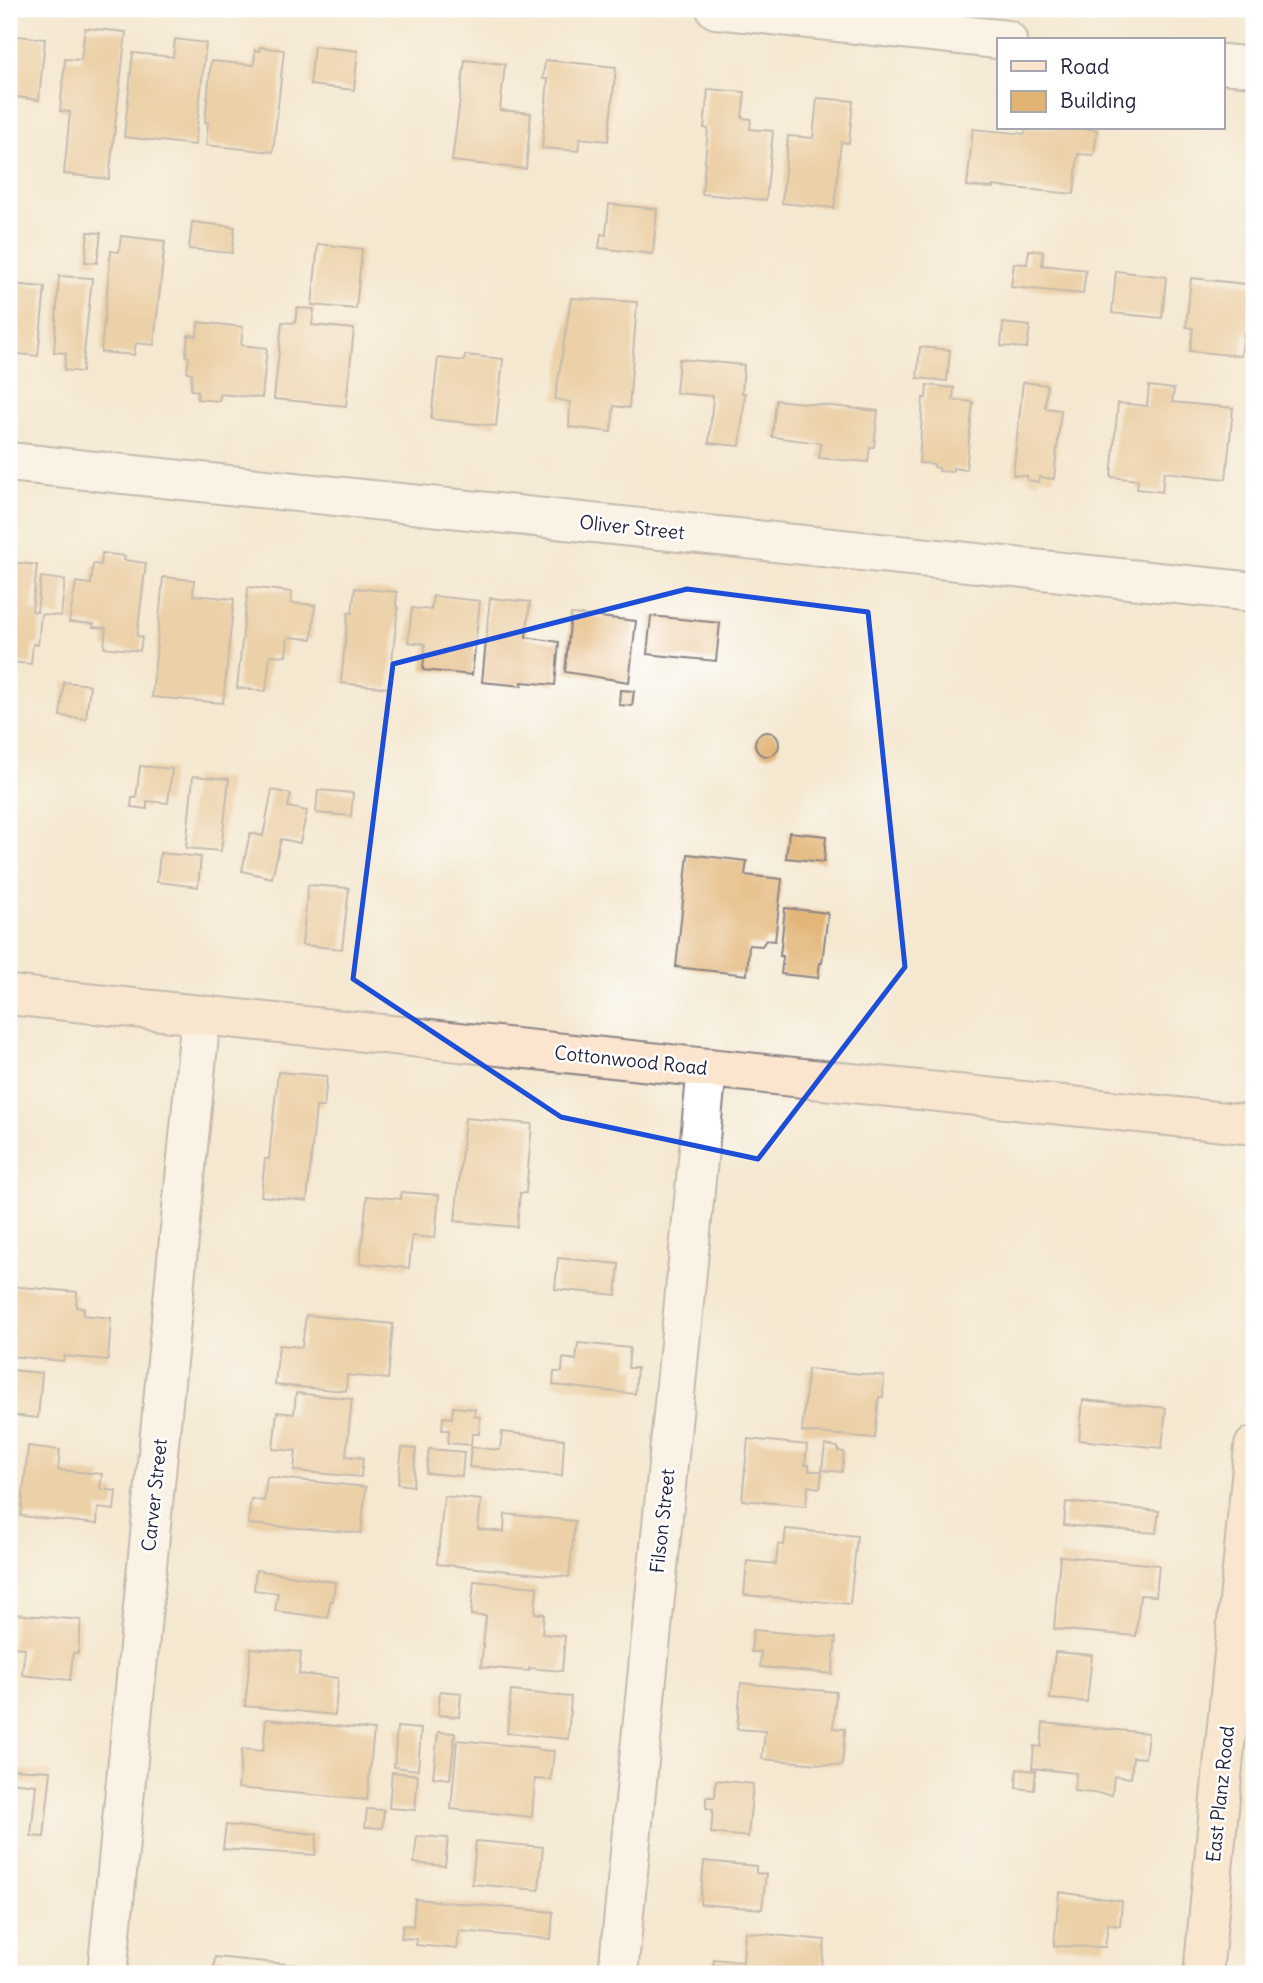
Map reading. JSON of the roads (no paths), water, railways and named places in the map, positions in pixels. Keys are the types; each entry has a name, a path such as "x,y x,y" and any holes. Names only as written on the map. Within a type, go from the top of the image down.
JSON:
{"street":[{"path":"716,9 997,39"},
{"path":"1224,64 1254,67"},
{"name":"Oliver Street","path":"9,462 1254,593"},
{"name":"Cottonwood Road","path":"9,995 1254,1125"},
{"name":"Carver Street","path":"107,1974 201,1015"},
{"name":"Filson Street","path":"618,1974 707,1068"},
{"name":"East Planz Road","path":"1203,1974 1254,1447"}]}
